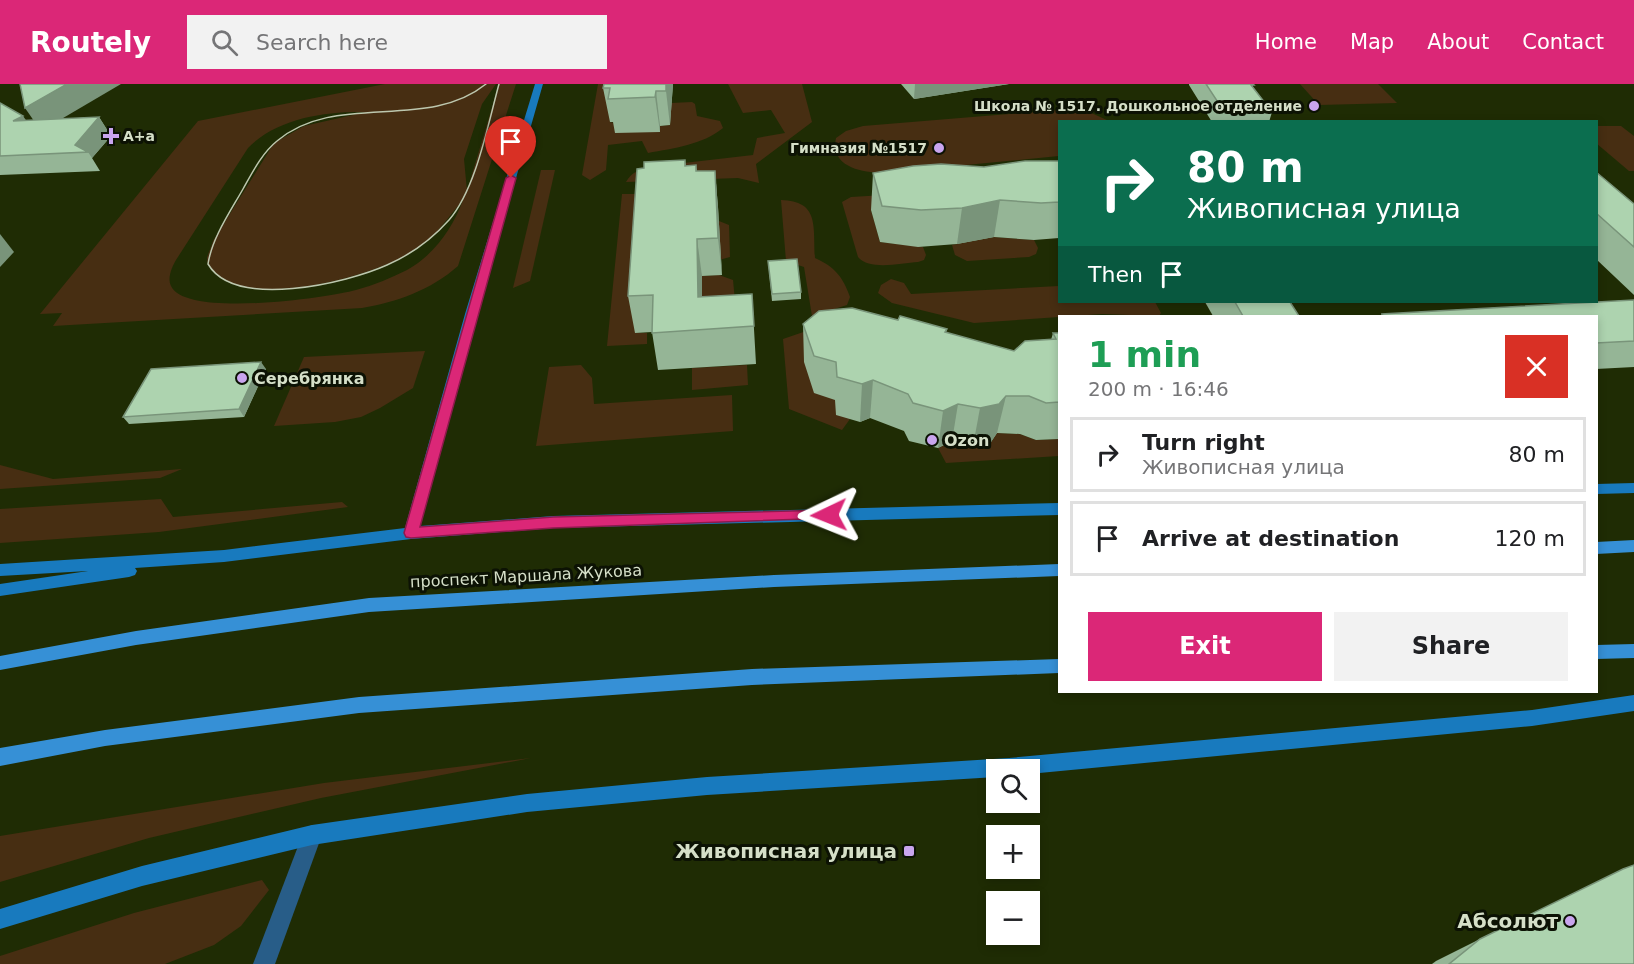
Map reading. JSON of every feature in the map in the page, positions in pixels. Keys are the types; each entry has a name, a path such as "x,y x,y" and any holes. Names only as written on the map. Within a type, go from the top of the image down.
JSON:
{"main road":[{"path":"411,533 471,314 539,84"},
{"path":"1598,489 1634,488"},
{"path":"0,590 224,556 411,533 553,522 1058,508"},
{"path":"1598,548 1634,546"},
{"path":"0,570 224,556"},
{"name":"проспект Маршала Жукова","path":"0,663 136,638 369,605 774,581 1058,570"},
{"path":"1598,652 1634,651"},
{"path":"0,757 105,738 359,705 752,676 1058,666"},
{"path":"0,919 142,876 312,835 527,803 707,786 1009,767 1532,718 1634,703"}],"street":[{"path":"264,964 312,835"}],"shaded area":[{"path":"385,84 496,84 482,104 464,159 467,191 499,84 516,84 458,266 437,282 413,294 362,308 53,326 62,313 40,314 198,121","holes":["366,112 304,126 274,143 213,241 207,258 214,271 232,283 255,288 282,289 340,280 390,263 417,249 438,230 463,200 454,221 441,240 426,257 407,270 389,279 356,290 288,301 258,303 202,301 182,296 170,283 173,266 248,148 273,130 303,118 335,113"]},
{"path":"598,84 615,84 610,122 660,132 660,126 670,125 671,103 692,102 695,104 697,116 720,121 723,128 697,142 648,153 642,141 608,145 606,170 590,180 582,175"},
{"path":"728,84 802,84 812,122 756,164 759,183 738,178 626,182 635,172 649,167 753,155 757,138 785,133 771,110 743,113"},
{"path":"1300,84 1378,84 1397,103 1319,105"},
{"path":"1070,109 1087,111 1107,120 1058,120 1058,156 882,173 849,166 838,156 835,148 836,138 846,131 863,126"},
{"path":"1598,126 1621,126 1634,136 1634,171 1629,171 1598,145"},
{"path":"541,170 555,170 530,281 513,288"},
{"path":"622,194 650,194 635,333 647,333 647,344 607,346"},
{"path":"901,194 871,210 880,242 923,247 926,255 924,260 886,265 863,261 858,257 842,202 851,197"},
{"path":"781,200 802,205 808,211 814,226 815,258 828,265 841,278 850,297 847,305 812,316 804,267 786,261"},
{"path":"719,221 729,225 730,257 719,260"},
{"path":"994,237 1034,240 1038,248 1036,254 1029,257 967,261 955,255 952,245"},
{"path":"719,275 733,280 738,333 702,335 701,276"},
{"path":"891,279 904,283 911,294 1058,286 1058,303 1156,303 1161,313 1160,315 1058,315 1058,317 974,323 892,303 878,293 881,285"},
{"path":"850,316 835,400 850,419 842,430 789,409 783,339"},
{"path":"425,351 413,388 380,408 361,417 335,422 274,426 304,357"},
{"path":"581,365 592,378 594,404 732,395 733,431 536,446 549,367"},
{"path":"747,365 748,385 692,390 692,368"},
{"path":"997,433 1020,434 1036,440 1058,439 1058,456 946,463 938,448 952,441 973,446 991,442"},
{"path":"0,465 53,479 182,469 160,478 0,489"},
{"path":"161,499 173,517 342,502 348,507 159,532 0,543 0,509"},
{"path":"531,758 321,798 149,838 0,882 0,836 324,783"},
{"path":"262,880 269,890 241,926 214,945 165,964 0,964 0,956 134,913"}],"building":[{"path":"20,84 67,84 25,108"},
{"path":"604,84 666,84 666,91 656,91 655,97 608,99 610,88 603,88"},
{"path":"1206,84 1253,84 1251,85 1272,112 1225,113"},
{"path":"0,103 23,116 13,121 99,117 75,145 88,152 0,156"},
{"path":"685,160 685,166 696,165 696,171 715,171 718,238 697,239 698,297 752,294 754,326 652,333 653,295 628,296 637,169 644,168 644,162"},
{"path":"1025,161 1058,161 1058,202 1000,200 962,208 921,210 882,206 873,173 941,164 984,167"},
{"path":"1598,174 1634,204 1634,247 1598,215"},
{"path":"797,259 801,292 772,294 768,261"},
{"path":"1634,300 1634,341 1598,343 1598,315 1382,314 1598,303"},
{"path":"1236,303 1291,303 1298,315 1242,315"},
{"path":"852,308 898,320 900,316 947,329 945,332 1014,351 1025,341 1056,339 1053,333 1058,333 1058,402 1046,403 1029,396 1006,396 999,404 980,408 958,404 943,411 913,403 908,394 873,380 862,384 837,377 836,362 814,356 803,324 819,311"},
{"path":"261,362 239,409 123,417 151,369"},
{"path":"1634,865 1634,964 1449,964 1480,939"}],"tram line":[{"path":"486,84 462,98 437,106 326,118 300,126 277,141 258,164 217,235 208,264 222,278 242,286 266,289 320,285 369,272 396,261 435,234 458,207 474,174 499,84"}],"place":[{"name":"Школа № 1517. Дошкольное отделение","path":"1314,106"},
{"name":"А+а","path":"111,136"},
{"name":"Гимназия №1517","path":"939,148"},
{"name":"Серебрянка","path":"242,378"},
{"name":"Ozon","path":"932,440"},
{"name":"Живописная улица","path":"909,851"},
{"name":"Абсолют","path":"1570,921"}],"route":[{"path":"511,178 411,533 553,522 829,515"}]}
